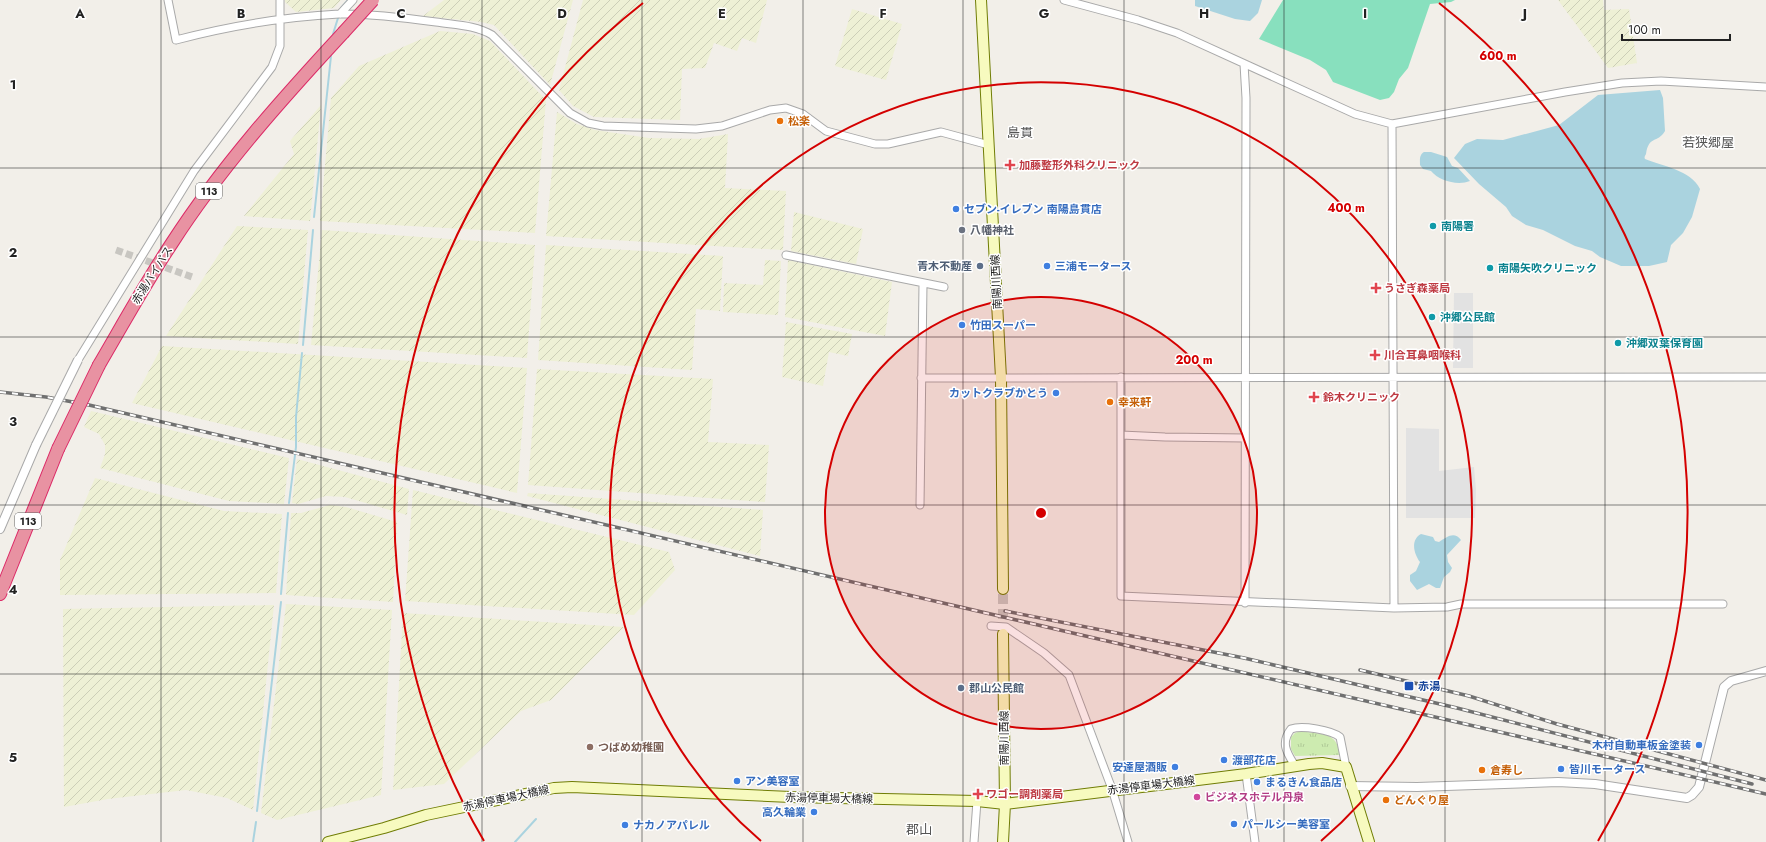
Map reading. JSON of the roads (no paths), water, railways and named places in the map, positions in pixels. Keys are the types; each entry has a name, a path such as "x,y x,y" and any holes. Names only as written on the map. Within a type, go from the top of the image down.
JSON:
{"highway":[{"name":"赤湯バイパス","path":"0,594 58,449 99,365 173,242 211,188 293,88 373,0"}],"main road":[{"name":"南陽川西線","path":"981,0 990,145 1001,378 1003,589"},
{"name":"南陽川西線","path":"1003,634 1005,804 1003,842"},
{"name":"赤湯停車場大橋線","path":"328,842 426,816 554,788 572,787 791,797 977,801 1005,804 1322,763 1346,767"},
{"path":"1346,767 1350,786 1369,842"}],"street":[{"path":"168,0 176,40 228,27 281,19 340,14 414,19 482,29 492,34 570,112 588,123 603,126 696,129 722,126 770,110 786,108 803,114 826,131 875,144 888,144 941,132 990,145"},
{"path":"0,529 36,445 78,360 194,171 272,67 280,46 280,0"},
{"path":"340,14 353,0"},
{"path":"1064,0 1138,20 1177,33 1355,114 1392,124 1622,83 1665,81 1766,87"},
{"path":"1244,64 1246,98 1245,603"},
{"path":"1392,124 1394,608"},
{"path":"786,255 923,284 944,287"},
{"path":"920,505 923,284"},
{"path":"1121,377 1121,596 1245,603 1394,608 1447,607 1474,604 1723,604"},
{"path":"921,378 1121,377 1394,379 1766,377"},
{"path":"1121,435 1165,438 1245,438"},
{"path":"991,626 1006,627 1044,653 1069,675 1112,789 1128,842"},
{"path":"1350,786 1417,787 1558,782 1595,784 1687,798 1699,787 1724,687 1737,679 1766,671"},
{"path":"1295,766 1285,751 1285,740 1291,729 1301,727 1333,733 1340,737 1346,767"},
{"path":"1246,774 1255,842"},
{"path":"974,842 977,801"}],"water":[{"path":"1195,0 1262,0 1258,13 1250,21 1235,19 1195,6"},
{"path":"1660,90 1663,98 1665,131 1662,135 1649,144 1645,159 1683,173 1690,177 1700,189 1692,217 1683,233 1671,245 1667,262 1649,266 1621,266 1600,257 1592,251 1575,246 1543,230 1526,225 1512,216 1506,207 1479,184 1454,158 1465,144 1477,139 1503,140 1559,125 1598,95"},
{"path":"1424,152 1431,152 1447,157 1452,166 1458,168 1470,181 1460,183 1449,182 1434,175 1431,171 1423,169 1420,165 1420,159"},
{"path":"1421,534 1433,537 1435,541 1439,542 1453,535 1461,540 1447,555 1448,562 1452,568 1444,577 1440,588 1436,588 1429,584 1417,590 1410,581 1410,575 1416,571 1420,562 1416,555 1414,543"}],"waterway":[{"path":"341,8 348,0"},
{"path":"333,34 338,18"},
{"path":"314,217 331,56"},
{"path":"303,345 313,230"},
{"path":"289,503 296,447 296,417 302,353"},
{"path":"281,594 288,513"},
{"path":"257,811 281,602"},
{"path":"515,842 536,819"},
{"path":"253,842 256,822"}],"tunnel":[{"path":"116,250 195,278"},
{"path":"1003,589 1003,634"}],"railway":[{"path":"0,392 46,397 89,405 1766,794"},
{"path":"1005,611 1244,658 1457,708 1752,784"},
{"path":"1360,670 1469,696 1557,724 1766,780"}],"place":[{"name":"松楽","path":"780,121"},
{"name":"加藤整形外科クリニック","path":"1010,165"},
{"name":"セブン-イレブン 南陽島貫店","path":"956,209"},
{"name":"南陽署","path":"1433,226"},
{"name":"八幡神社","path":"962,230"},
{"name":"青木不動産","path":"980,266"},
{"name":"三浦モータース","path":"1047,266"},
{"name":"南陽矢吹クリニック","path":"1490,268"},
{"name":"うさぎ森薬局","path":"1376,288"},
{"name":"沖郷公民館","path":"1432,317"},
{"name":"竹田スーパー","path":"962,325"},
{"name":"沖郷双葉保育園","path":"1618,343"},
{"name":"川合耳鼻咽喉科","path":"1375,355"},
{"name":"カットクラブかとう","path":"1056,393"},
{"name":"鈴木クリニック","path":"1314,397"},
{"name":"幸来軒","path":"1110,402"},
{"name":"赤湯","path":"1409,686"},
{"name":"郡山公民館","path":"961,688"},
{"name":"木村自動車板金塗装","path":"1699,745"},
{"name":"つばめ幼稚園","path":"590,747"},
{"name":"渡部花店","path":"1224,760"},
{"name":"安達屋酒販","path":"1175,767"},
{"name":"皆川モータース","path":"1561,769"},
{"name":"倉寿し","path":"1482,770"},
{"name":"アン美容室","path":"737,781"},
{"name":"まるきん食品店","path":"1257,782"},
{"name":"ワゴー調剤薬局","path":"978,794"},
{"name":"ビジネスホテル丹泉","path":"1197,797"},
{"name":"どんぐり屋","path":"1386,800"},
{"name":"高久輪業","path":"814,812"},
{"name":"パールシー美容室","path":"1234,824"},
{"name":"ナカノアパレル","path":"625,825"}],"district":[{"name":"島貫","path":"1020,132"},
{"name":"若狭郷屋","path":"1708,142"},
{"name":"郡山","path":"919,829"}]}
